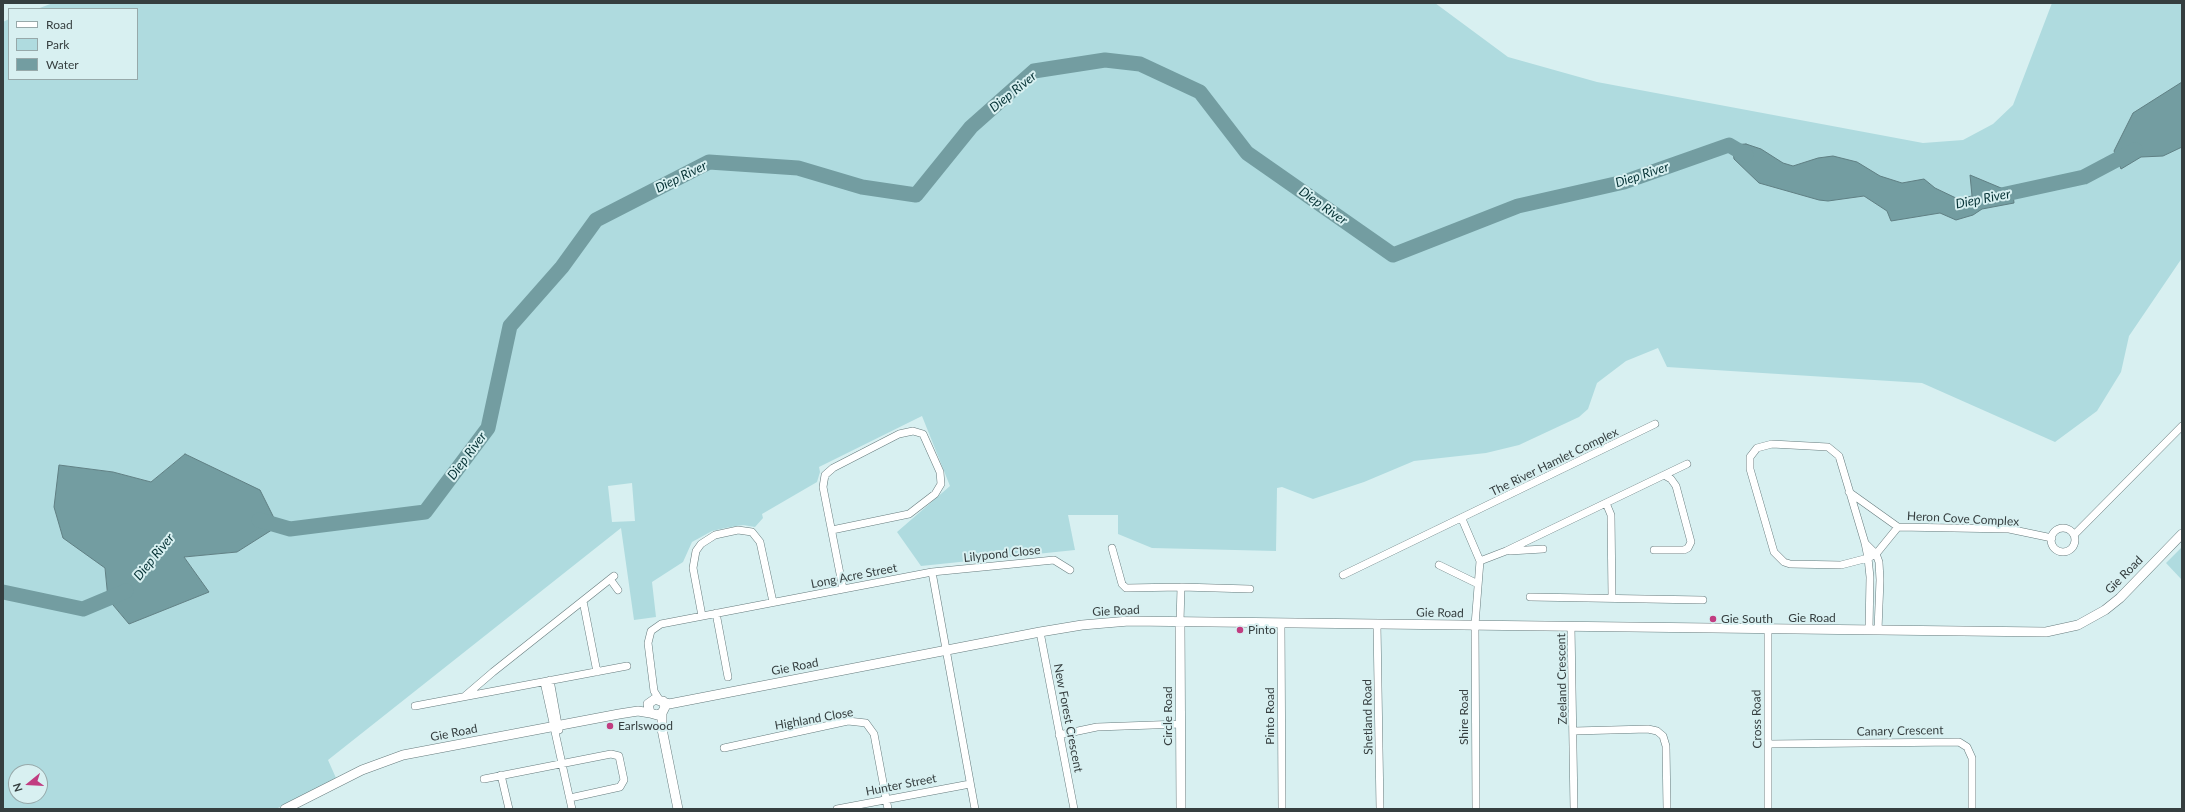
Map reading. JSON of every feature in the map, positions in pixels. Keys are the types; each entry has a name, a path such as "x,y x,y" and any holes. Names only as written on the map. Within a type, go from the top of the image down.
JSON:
{"street":[{"name":"The River Hamlet Complex","path":"1343,575 1462,519 1655,424"},
{"path":"2074,535 2064,528 2056,531 2052,538 2055,549 2063,552 2073,547 2074,535 2182,426"},
{"path":"832,530 909,514 935,494 941,484 940,472 923,434 913,431 899,434 827,472 822,484 843,589"},
{"name":"Heron Cove Complex","path":"1874,630 1870,577 1868,558 1866,543 1839,456 1828,447 1772,444 1756,448 1750,457 1750,469 1774,552 1779,559 1790,564 1841,564 1868,558 1876,554 1898,527"},
{"path":"1480,561 1506,551 1687,464"},
{"path":"1654,550 1684,550 1690,546 1691,542 1676,486 1671,478 1664,475"},
{"name":"Heron Cove Complex","path":"1849,492 1898,527 2009,529 2052,538"},
{"path":"1606,503 1611,515 1612,598"},
{"path":"1462,519 1480,561 1475,625"},
{"path":"702,616 693,568 696,551 701,544 715,535 738,530 752,532 760,542 773,602"},
{"name":"Gie Road","path":"285,809 362,770 403,755 638,711 657,705 1040,632 1101,623 1180,622 1572,626 2034,633 2072,626 2094,617 2120,598 2182,534"},
{"name":"Heron Cove Complex","path":"1866,543 1876,554"},
{"path":"1112,548 1122,584 1126,588 1250,588"},
{"path":"1506,551 1543,548"},
{"path":"1874,630 1880,580 1879,562 1876,554"},
{"name":"Lilypond Close","path":"932,572 1054,560 1063,564 1070,570"},
{"path":"1439,564 1478,584"},
{"path":"932,572 975,809"},
{"name":"Long Acre Street","path":"657,705 648,643 651,632 662,624 932,572"},
{"path":"465,696 612,578 618,590"},
{"path":"1180,622 1181,587"},
{"path":"1530,597 1703,600"},
{"path":"583,601 597,672"},
{"path":"716,613 728,676"},
{"name":"Circle Road","path":"1180,622 1181,809"},
{"name":"Pinto Road","path":"1280,623 1282,809"},
{"name":"Shetland Road","path":"1377,624 1380,809"},
{"name":"Shire Road","path":"1475,625 1476,809"},
{"name":"Zeeland Crescent","path":"1572,626 1574,809"},
{"name":"Cross Road","path":"1768,630 1768,809"},
{"name":"New Forest Crescent","path":"1040,632 1074,809"},
{"path":"416,706 627,666"},
{"path":"493,672 486,684 487,687 493,691"},
{"path":"547,681 572,809"},
{"path":"657,705 678,809"},
{"name":"Highland Close","path":"724,748 848,721 860,721 871,728 874,734 888,809"},
{"path":"1059,734 1097,727 1181,724"},
{"name":"Zeeland Crescent","path":"1574,731 1653,729 1663,736 1667,756 1667,809"},
{"name":"Canary Crescent","path":"1768,744 1959,742 1967,747 1972,758 1972,809"},
{"path":"484,779 616,754 619,756 624,780 623,784 615,789 570,798"},
{"path":"501,775 508,809"},
{"name":"Hunter Street","path":"837,809 886,798 970,784"}],"green space":[{"path":"53,3 1435,3 1508,57 1597,82 1923,143 1963,140 1993,124 2013,105 2052,3 2182,3 2182,258 2129,336 2121,372 2097,411 2055,442 1922,383 1667,367 1658,348 1626,361 1597,383 1588,409 1579,417 1519,445 1486,453 1414,461 1364,482 1313,499 1282,487 1277,488 1276,551 1152,548 1118,534 1118,515 1068,515 1075,550 921,566 897,532 950,486 922,416 819,467 820,472 817,482 762,514 763,518 755,527 743,525 712,531 692,542 683,562 652,582 656,617 634,620 621,528 328,760 336,778 276,809 3,809 3,22 8,20 8,80 138,80 138,8 40,8","holes":["185,454 208,466 278,525 237,552 184,557 208,592 129,624 108,599 105,568 59,465 113,472 151,482","632,483 635,521 612,522 608,486"]},
{"path":"2182,547 2182,580 2166,563"}],"water":[{"path":"2182,82 2182,147 2163,156 2141,157 2121,169 2114,151 2133,113"},
{"path":"1746,144 1761,149 1783,163 1793,166 1818,158 1833,156 1857,162 1880,176 1902,183 1924,179 1935,188 1958,199 1972,196 1970,175 2013,193 2014,203 1982,209 1973,215 1956,220 1940,213 1891,221 1887,211 1864,196 1828,201 1819,200 1759,183 1734,159 1733,152 1729,145"},
{"path":"185,454 260,490 278,526 237,552 184,557 209,592 129,624 108,599 105,568 63,538 54,507 59,465 113,472 151,482"}],"waterway":[{"name":"Diep River","path":"259,520 290,529 425,512 488,428 510,326 562,267 596,220 709,162 798,168 862,187 916,195 971,127 1034,71 1105,60 1140,64 1200,92 1247,153 1393,255 1518,206 1624,182 1729,145 1746,155"},
{"name":"Diep River","path":"1992,197 2084,177 2135,150"},
{"name":"Diep River","path":"3,592 83,609 126,591"}],"place":[{"name":"Gie South","path":"1713,619"},
{"name":"Pinto","path":"1240,630"},
{"name":"Earlswood","path":"610,726"}]}
